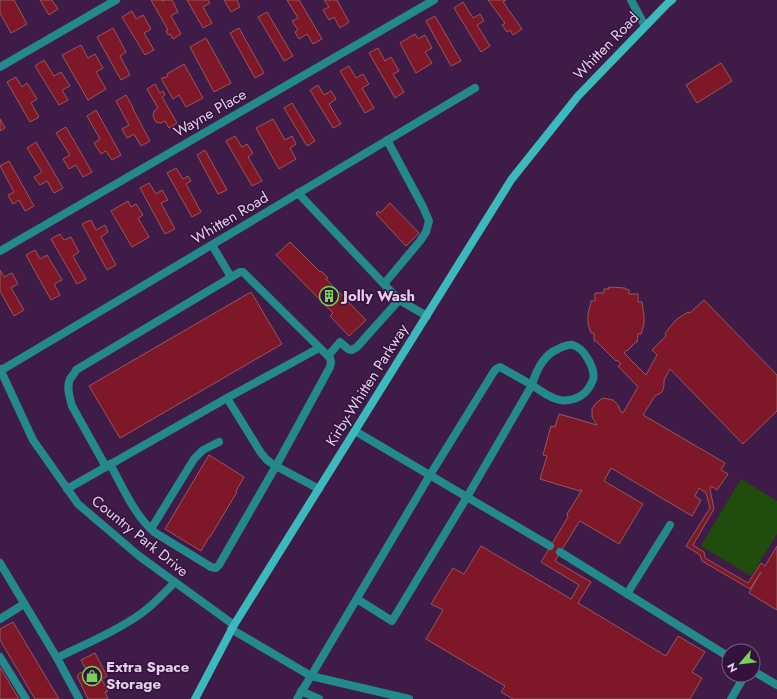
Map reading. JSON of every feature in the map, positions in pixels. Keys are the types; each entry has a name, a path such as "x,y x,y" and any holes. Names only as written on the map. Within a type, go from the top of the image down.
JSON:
{"main road":[{"name":"Whitten Road","path":"578,96 672,0"},
{"name":"Kirby-Whitten Parkway","path":"195,699 232,627 511,180 578,96"}],"street":[{"path":"0,68 116,0"},
{"name":"Wayne Place","path":"0,251 434,0"},
{"path":"631,0 645,26"},
{"name":"Whitten Road","path":"0,370 474,88"},
{"path":"384,284 420,241 426,232 429,222 423,207 387,140"},
{"path":"298,193 399,300 427,316"},
{"path":"212,244 230,277"},
{"path":"243,272 330,358 331,362 330,367 276,466 216,568 211,567 146,525 72,406 68,387 70,379 76,370 230,277 243,272"},
{"path":"328,356 340,342 348,349 352,350 357,347 399,300"},
{"path":"297,699 430,475 496,369 500,367 532,385 546,394 556,399 567,401 578,398 588,390 593,380 593,370 588,359 581,351 573,345 564,346 553,351 546,357 535,373 532,385 467,497 392,621 357,599"},
{"path":"67,489 227,398 319,348"},
{"name":"Country Park Drive","path":"0,370 33,440 78,504 139,556 232,627 311,676 389,697 410,699"},
{"path":"227,398 261,454 276,466 318,489"},
{"path":"355,431 550,546"},
{"path":"151,529 194,459 203,450 219,442"},
{"path":"627,594 670,525"},
{"path":"560,552 721,652"},
{"path":"0,563 57,658 79,699"},
{"path":"57,658 115,630 138,617 175,582"},
{"path":"0,619 24,604"},
{"path":"0,657 26,699"},
{"path":"761,676 777,685"},
{"path":"731,699 740,683"},
{"path":"301,691 319,699"}],"green space":[{"path":"741,479 777,501 777,534 751,576 701,546"}],"building":[{"path":"0,0 14,0 27,24 11,33 0,13"},
{"path":"40,0 52,0 58,9 49,15"},
{"path":"151,0 172,0 178,12 171,16 181,34 173,39 170,34 168,35 166,31 168,30"},
{"path":"187,0 208,0 210,3 203,7 212,23 203,28"},
{"path":"224,0 237,0 240,7 231,12"},
{"path":"287,0 299,0 322,39 313,44 307,34 299,39 295,32 298,30 292,21 298,18"},
{"path":"324,0 337,0 349,22 340,28 334,17 329,20 323,10 329,7"},
{"path":"488,0 506,0 503,2 522,29 513,35 510,30 507,32 502,25 505,23"},
{"path":"463,2 473,18 480,14 484,21 477,25 490,46 481,52 454,8"},
{"path":"132,11 136,19 143,15 151,29 144,33 154,50 145,55 122,17"},
{"path":"267,12 293,56 284,61 258,17"},
{"path":"435,16 461,61 451,66 426,21"},
{"path":"113,28 126,52 120,56 130,75 121,80 97,37"},
{"path":"239,28 264,73 255,78 230,33"},
{"path":"415,34 418,39 425,35 432,48 425,52 432,63 416,73 400,43"},
{"path":"206,38 231,83 214,92 190,47"},
{"path":"81,45 88,58 95,54 103,68 96,72 106,89 88,100 62,55"},
{"path":"378,48 385,61 391,57 399,71 393,74 404,92 395,98 369,53"},
{"path":"44,60 54,76 61,72 70,86 62,90 68,100 59,105 35,66"},
{"path":"721,63 732,81 697,103 686,85"},
{"path":"184,64 203,98 186,107 179,95 173,99 162,80 162,78 168,76 167,74"},
{"path":"349,66 356,78 363,74 369,84 362,88 374,108 365,113 340,71"},
{"path":"16,77 22,87 27,83 37,99 31,103 39,117 30,122 7,82"},
{"path":"155,84 160,93 163,91 165,95 162,97 177,123 169,128 165,121 161,123 156,122 153,116 154,111 158,108 147,89"},
{"path":"318,85 324,95 331,91 336,99 329,104 341,124 333,128 310,90"},
{"path":"126,95 150,141 141,146 134,134 127,138 122,129 129,125 116,101"},
{"path":"292,103 315,141 307,146 284,108"},
{"path":"96,110 121,155 112,160 106,151 101,154 94,143 100,139 87,116"},
{"path":"0,119 5,128 0,131"},
{"path":"273,119 285,140 292,136 296,144 290,148 296,159 279,169 256,128"},
{"path":"66,127 92,172 83,177 76,165 69,169 63,159 70,155 56,133"},
{"path":"235,136 242,147 247,144 253,153 248,157 262,181 252,186 226,141"},
{"path":"36,142 63,188 54,193 47,181 40,185 34,177 42,172 27,148"},
{"path":"205,150 227,190 218,194 197,155"},
{"path":"9,161 34,206 25,211 19,200 13,204 8,195 14,192 0,166"},
{"path":"176,168 183,179 188,176 191,181 186,184 201,212 192,217 167,173"},
{"path":"149,183 156,194 162,190 168,200 161,203 175,229 165,234 140,188"},
{"path":"128,201 131,207 136,204 143,215 138,218 149,237 132,247 111,211"},
{"path":"390,203 419,233 406,246 376,214 378,211 380,213"},
{"path":"91,220 96,230 105,225 108,232 101,237 116,265 107,270 82,224"},
{"path":"60,234 64,240 71,237 79,252 73,256 86,279 77,284 51,239"},
{"name":"Jolly Wash","path":"290,242 328,278 326,279 366,320 349,336 330,316 333,313 276,255"},
{"path":"35,250 40,259 47,255 62,280 54,284 60,295 51,300 26,255"},
{"path":"0,270 4,277 12,273 18,284 11,288 24,310 14,316 0,291"},
{"path":"609,287 625,288 629,290 629,294 638,294 638,302 642,302 644,324 641,334 638,334 637,342 624,353 646,375 657,355 652,350 666,336 665,334 669,328 677,319 688,312 690,313 704,300 777,375 777,411 743,444 670,369 664,380 662,392 655,396 643,415 725,463 721,470 728,474 717,490 711,486 710,489 714,509 693,545 704,552 705,558 748,583 761,563 765,566 777,546 777,610 749,593 761,572 750,589 702,561 700,555 686,546 710,508 706,493 699,488 695,496 701,500 692,516 611,468 604,481 643,504 619,544 580,521 555,561 591,582 578,603 666,656 678,636 705,652 692,672 702,678 690,699 513,699 501,692 505,686 426,639 443,610 431,604 453,568 464,574 481,546 571,599 579,585 541,562 582,490 580,491 540,479 547,456 543,455 551,426 555,427 559,414 597,425 592,417 592,409 596,403 603,398 613,400 623,413 638,387 618,366 621,364 596,341 594,341 594,333 591,333 588,324 591,301 595,301 595,293 604,293 604,289 609,289"},
{"path":"251,292 282,344 120,438 89,386"},
{"path":"209,455 244,477 236,491 237,492 201,551 165,529"},
{"path":"13,622 59,699 35,699 0,640 0,629"},
{"name":"Extra Space Storage","path":"95,653 107,676 101,680 108,691 105,692 108,699 88,699 77,676 82,672 84,673 87,671 81,660"},
{"path":"0,667 19,699 0,699"}],"place":[{"name":"Jolly Wash","path":"329,296"},
{"name":"Extra Space Storage","path":"92,676"}]}
